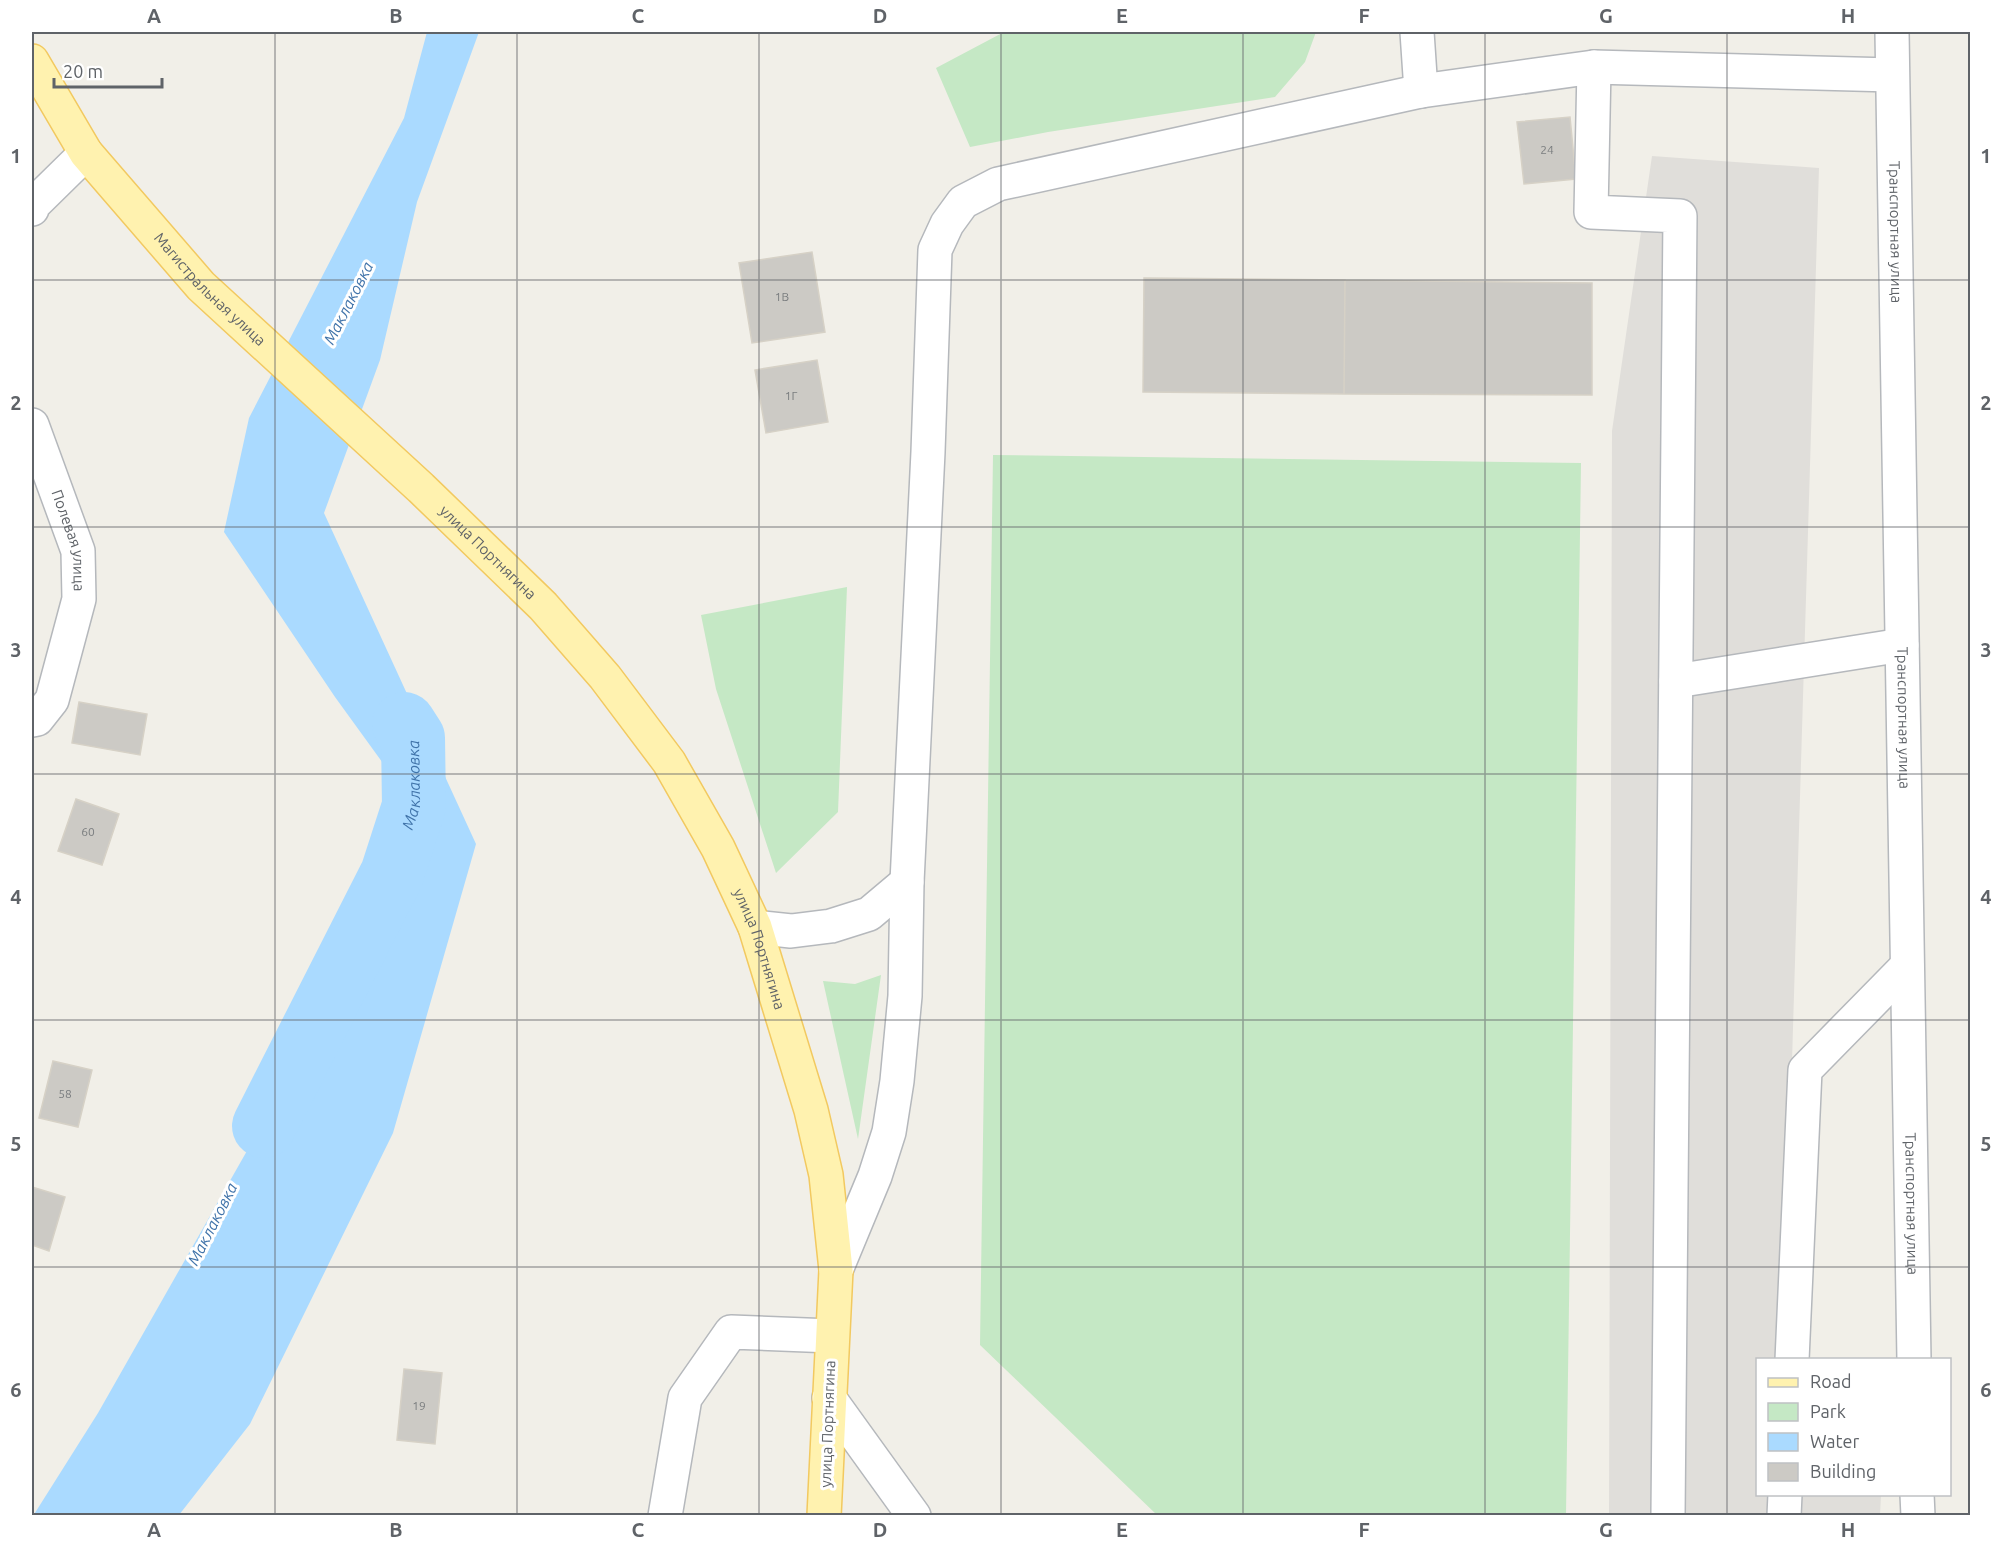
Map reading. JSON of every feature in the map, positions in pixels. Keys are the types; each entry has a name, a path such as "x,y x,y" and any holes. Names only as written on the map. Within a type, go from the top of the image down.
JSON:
{"main road":[{"name":"Магистральная улица","path":"32,61 86,153 201,286 422,488"},
{"name":"улица Портнягина","path":"422,488 543,606 605,677 669,762 718,848 755,927 811,1110 826,1176 836,1269 824,1515"}],"street":[{"path":"1417,32 1421,92"},
{"name":"Транспортная улица","path":"1892,32 1914,1358"},
{"path":"1594,67 1591,212 1680,216 1668,1515"},
{"path":"836,1269 875,1176 889,1132 897,1081 905,996 907,882 928,452 935,250 946,224 963,202 998,184 1421,92 1594,67 1892,75"},
{"path":"32,209 86,153"},
{"name":"Полевая улица","path":"32,425 78,551 79,599 52,700 33,727"},
{"path":"1676,681 1902,645"},
{"path":"755,927 791,931 831,926 869,914 907,882"},
{"path":"1792,1358 1805,1070 1907,966"},
{"path":"665,1515 685,1398 731,1332 832,1336"},
{"path":"829,1398 914,1515"},
{"path":"1784,1515 1785,1496"},
{"path":"1917,1496 1918,1515"}],"shaded area":[{"path":"1652,156 1819,168 1783,1358 1756,1358 1756,1496 1881,1496 1880,1515 1609,1516 1612,431"}],"green space":[{"path":"1004,32 1316,32 1305,62 1275,97 1048,132 970,147 936,68"},
{"path":"993,455 1581,463 1566,1515 1157,1515 980,1345"},
{"path":"847,587 838,812 776,873 716,689 701,615"},
{"path":"881,975 858,1139 823,981 855,984"}],"water":[{"path":"427,32 479,32 417,202 380,360 324,513 476,844 393,1133 250,1424 179,1515 33,1516 98,1413 306,1047 392,874 414,806 335,697 224,532 249,418 404,118"}],"building":[{"path":"1570,117 1576,179 1524,184 1517,122"},
{"path":"812,252 825,332 752,343 739,263"},
{"path":"1144,278 1345,280 1344,394 1143,392"},
{"path":"1345,280 1592,283 1592,395 1344,394"},
{"path":"817,360 828,422 766,433 755,370"},
{"path":"79,702 147,714 140,755 72,743"},
{"path":"76,799 119,814 102,865 58,851"},
{"path":"53,1061 92,1070 78,1127 39,1118"},
{"path":"32,1187 65,1197 49,1251 32,1245"},
{"path":"404,1369 442,1373 435,1444 397,1440"}],"waterway":[{"name":"Маклаковка","path":"264,1126 392,874 414,806 413,738 404,724"}]}
